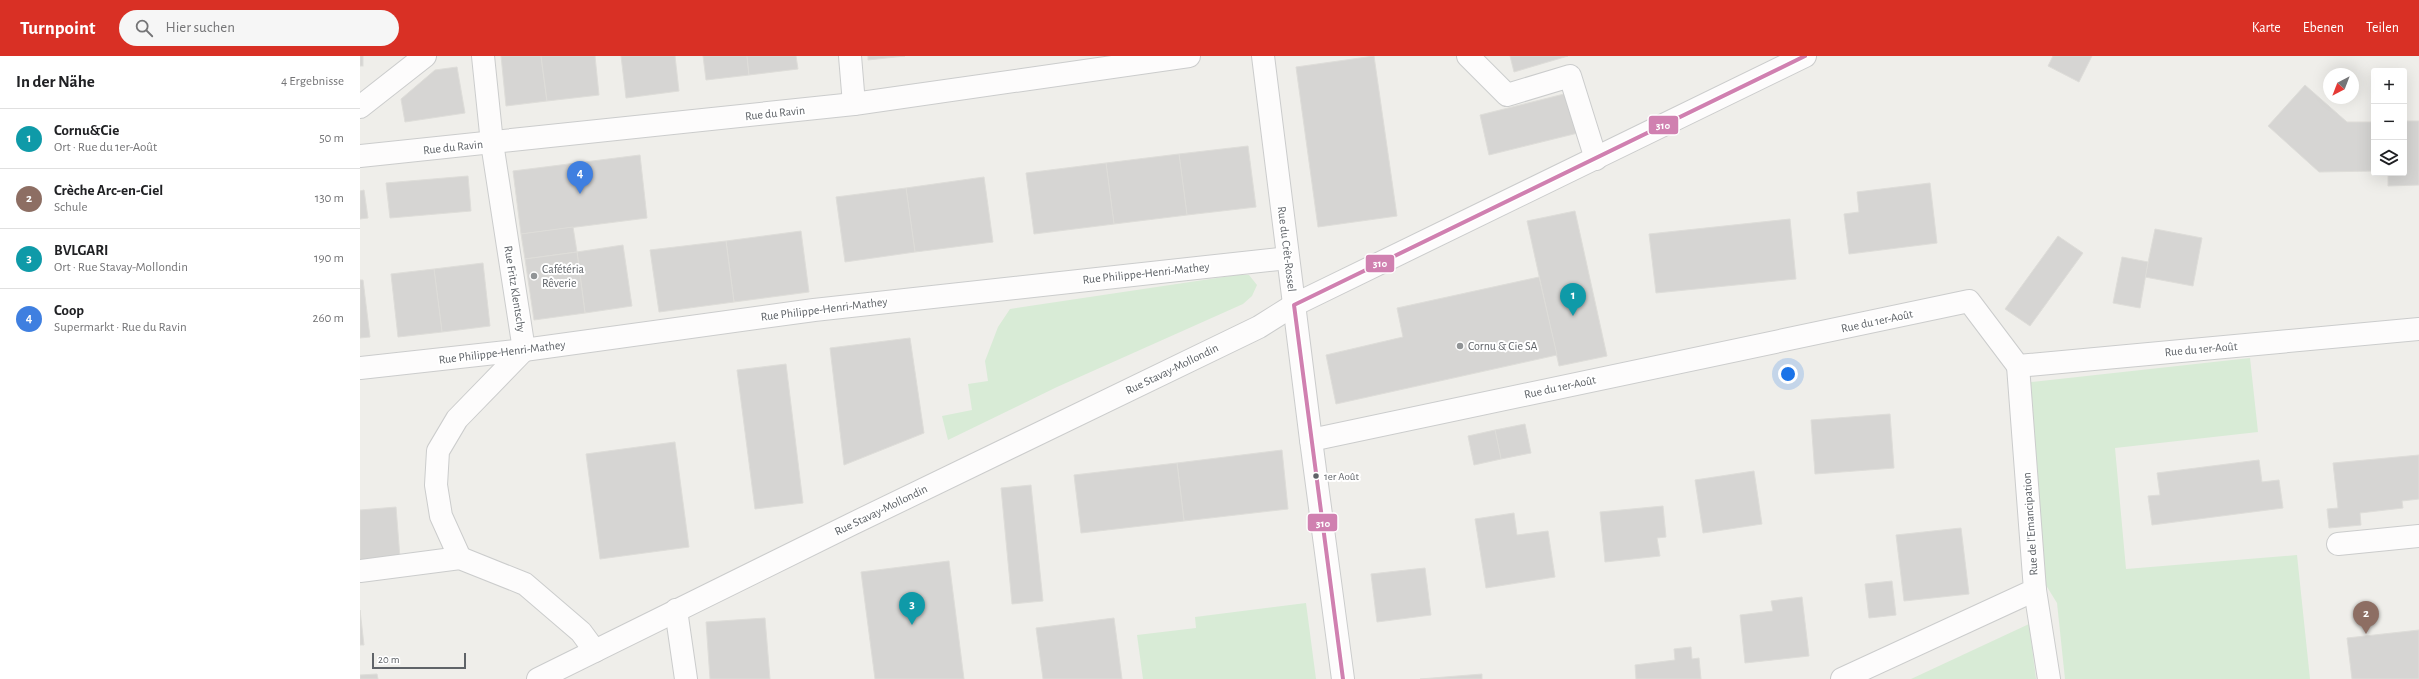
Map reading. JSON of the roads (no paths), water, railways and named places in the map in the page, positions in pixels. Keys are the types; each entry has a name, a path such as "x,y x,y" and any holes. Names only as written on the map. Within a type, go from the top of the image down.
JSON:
{"street":[{"path":"360,108 424,56"},
{"name":"Rue Fritz Klentschy","path":"460,558 441,516 436,485 438,451 457,419 524,350 492,143 483,56"},
{"path":"850,56 854,104"},
{"name":"Rue du Ravin","path":"360,156 854,104 1188,56"},
{"name":"Rue du Crêt-Rossel","path":"1263,56 1310,440 1343,679"},
{"path":"1468,56 1507,95 1570,76 1596,159"},
{"name":"Rue Stavay-Mollondin","path":"542,678 676,610 1259,327 1294,306 1805,56"},
{"name":"Rue Philippe-Henri-Mathey","path":"360,368 524,350 814,310 1288,258"},
{"name":"Rue du 1er-Août","path":"1310,440 1969,301 2018,366 2419,329"},
{"name":"Rue de l'Emancipation","path":"1842,679 2035,590 2018,366"},
{"path":"2338,544 2419,536"},
{"path":"360,571 460,558 525,584 582,632 595,650"},
{"path":"2035,590 2049,679"},
{"path":"676,610 686,679"}],"place":[{"name":"Coop","path":"580,194"},
{"name":"Cafétéria Rêverie","path":"534,276"},
{"name":"Cornu&Cie","path":"1573,316"},
{"name":"Cornu & Cie SA","path":"1460,346"},
{"name":"1er Août","path":"1316,476"},
{"name":"BVLGARI","path":"912,625"},
{"name":"Crèche Arc-en-Ciel","path":"2366,634"}]}
